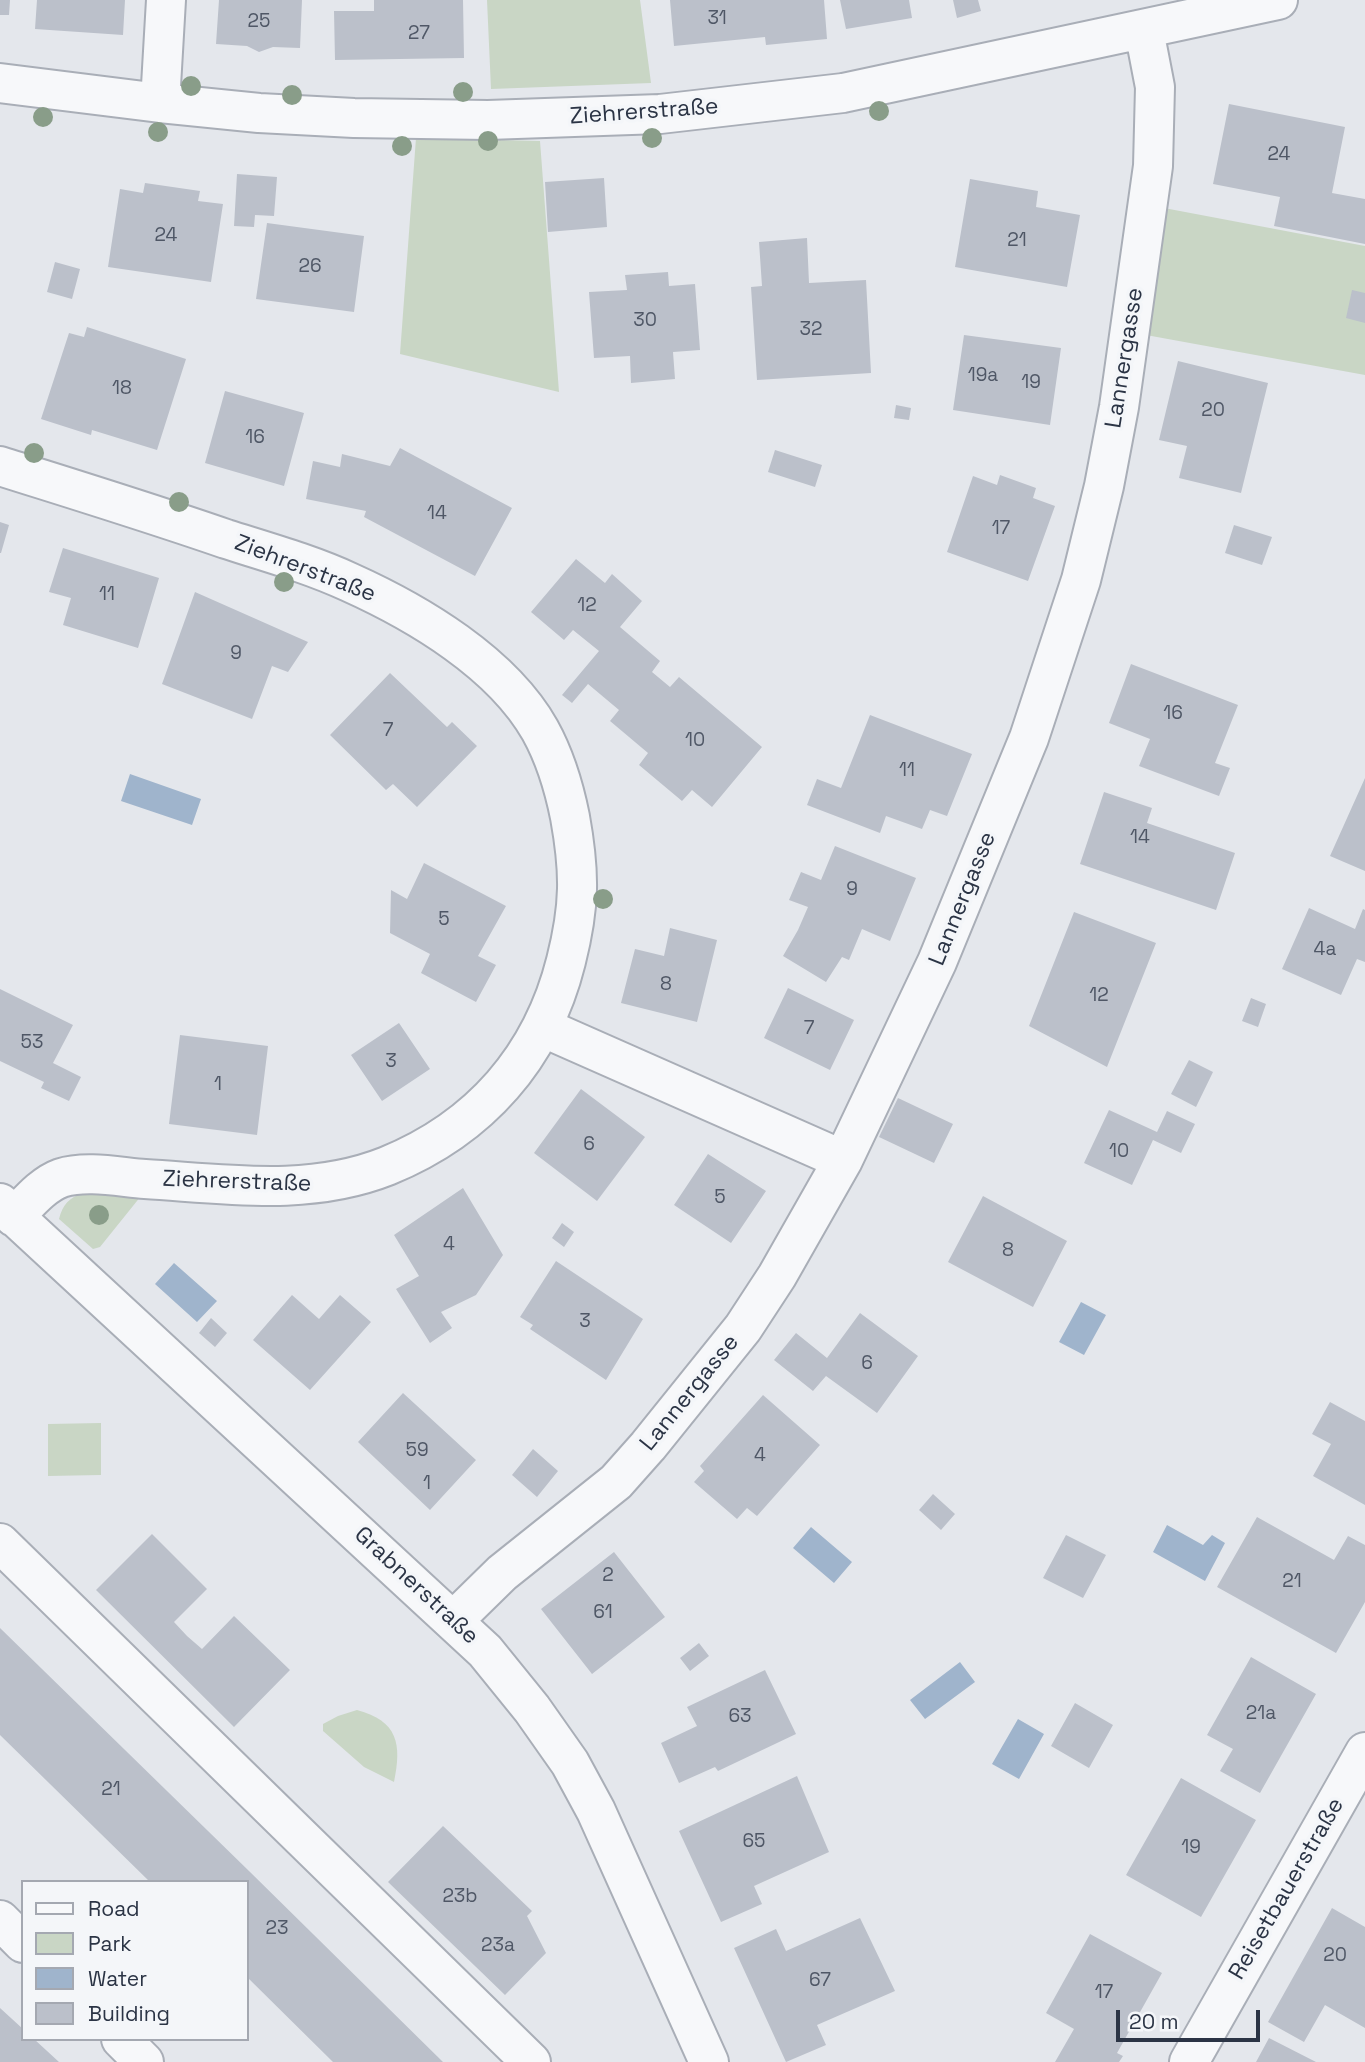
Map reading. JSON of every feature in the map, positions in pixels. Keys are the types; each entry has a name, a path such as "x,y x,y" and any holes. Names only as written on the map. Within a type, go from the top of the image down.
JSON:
{"street":[{"path":"160,103 166,0"},
{"name":"Ziehrerstraße","path":"0,83 160,103 268,113 382,119 500,119 660,114 843,93 1278,0"},
{"name":"Lannergasse","path":"453,1621 502,1573 616,1482 750,1319 843,1160 924,992 1029,738 1090,545 1119,407 1153,166 1155,87 1144,30"},
{"name":"Ziehrerstraße","path":"0,466 182,524 350,582 435,629 475,658 501,680 540,729 551,753 568,809 578,864 579,901 559,988 542,1027 516,1071 470,1117 429,1145 384,1167 347,1179 296,1186 232,1185 79,1175 60,1178 7,1210"},
{"path":"542,1027 843,1160"},
{"name":"Grabnerstraße","path":"7,1210 485,1651 533,1709 570,1763 596,1811 709,2062"},
{"path":"0,1543 531,2062"},
{"name":"Reisetbauerstraße","path":"1189,2062 1365,1752"},
{"path":"0,1920 21,1940"},
{"path":"123,2041 144,2062"}],"green space":[{"path":"487,0 640,0 651,83 491,89"},
{"path":"416,138 540,141 559,392 400,354"},
{"path":"1164,208 1365,246 1365,375 1146,335"},
{"path":"83,1193 141,1196 100,1247 93,1249 59,1219 67,1202"},
{"path":"101,1423 101,1475 48,1476 48,1424"},
{"path":"357,1710 381,1721 394,1736 397,1756 394,1782 364,1767 323,1731 323,1724"}],"water":[{"path":"130,774 201,799 192,825 121,801"},
{"path":"174,1263 217,1301 197,1322 155,1284"},
{"path":"1081,1302 1106,1315 1084,1355 1059,1342"},
{"path":"1167,1525 1203,1545 1212,1535 1225,1543 1205,1581 1153,1552"},
{"path":"811,1527 852,1562 834,1583 793,1548"},
{"path":"960,1662 975,1682 925,1719 910,1700"},
{"path":"1018,1719 1044,1734 1019,1779 992,1764"}],"building":[{"path":"0,0 10,0 9,15 0,15"},
{"path":"37,0 125,0 123,35 35,29"},
{"path":"219,0 302,0 300,48 273,47 259,52 247,46 216,44"},
{"path":"374,0 463,0 464,58 335,60 334,11 374,11"},
{"path":"670,0 824,0 827,39 766,45 765,37 674,46"},
{"path":"840,0 909,0 912,18 846,29"},
{"path":"953,0 978,0 981,11 957,18"},
{"path":"1229,104 1345,127 1332,193 1365,199 1365,244 1274,226 1280,197 1213,184"},
{"path":"237,174 277,177 274,216 255,215 254,227 234,226"},
{"path":"604,178 607,227 548,232 545,182"},
{"path":"970,179 1038,191 1036,207 1080,215 1067,287 955,267"},
{"path":"145,183 200,191 198,201 223,204 211,282 108,267 120,189 143,193"},
{"path":"267,223 364,236 354,312 256,299"},
{"path":"807,238 809,283 866,280 871,373 757,380 751,287 762,286 759,242"},
{"path":"55,262 80,269 72,299 47,292"},
{"path":"668,272 669,286 695,284 700,350 673,352 675,379 631,383 630,356 594,358 589,292 627,290 625,275"},
{"path":"1352,290 1365,293 1365,323 1346,318"},
{"path":"87,327 186,359 157,450 92,430 91,435 41,419 69,333 84,337"},
{"path":"964,335 1061,348 1050,425 953,410"},
{"path":"1178,361 1268,383 1241,493 1179,478 1187,446 1159,440"},
{"path":"225,391 304,413 284,486 205,463"},
{"path":"896,405 911,408 909,420 894,418"},
{"path":"400,448 512,508 475,576 364,517 366,511 306,499 313,461 340,467 342,454 390,466"},
{"path":"775,450 822,465 815,487 768,472"},
{"path":"1000,475 1036,488 1033,498 1055,506 1028,581 947,552 973,476 997,485"},
{"path":"0,522 9,525 1,553 0,553"},
{"path":"1234,525 1272,537 1262,565 1225,553"},
{"path":"63,548 159,578 138,648 63,625 71,598 49,592"},
{"path":"576,559 605,583 612,574 642,601 620,627 660,661 652,672 670,687 679,677 762,747 712,807 692,790 682,801 639,765 648,753 610,721 619,710 588,684 572,703 562,695 599,651 573,630 564,640 531,612"},
{"path":"195,592 308,642 288,672 272,666 252,719 162,684"},
{"path":"1131,664 1238,705 1215,763 1230,768 1219,796 1139,766 1150,739 1109,723"},
{"path":"390,673 447,727 452,722 477,746 417,807 393,784 386,790 330,735"},
{"path":"870,715 972,754 947,816 930,810 922,829 886,816 880,833 807,805 817,779 841,788"},
{"path":"1365,778 1365,871 1330,856"},
{"path":"1104,792 1152,808 1147,823 1235,853 1216,910 1080,864"},
{"path":"835,846 916,878 890,941 862,929 849,960 842,957 826,982 783,956 808,907 789,900 801,872 821,880"},
{"path":"424,863 506,906 478,956 496,965 476,1002 421,973 430,954 390,933 391,890 407,899"},
{"path":"1309,908 1355,929 1363,909 1365,910 1365,962 1357,959 1341,995 1282,969"},
{"path":"1074,912 1156,943 1107,1067 1029,1026"},
{"path":"670,928 717,940 697,1022 621,1003 635,949 664,956"},
{"path":"788,988 854,1020 830,1070 764,1038"},
{"path":"0,989 73,1025 53,1063 81,1077 69,1101 41,1088 44,1082 0,1061"},
{"path":"1251,998 1266,1004 1258,1027 1242,1021"},
{"path":"399,1023 430,1069 382,1101 351,1055"},
{"path":"180,1035 268,1046 257,1135 169,1124"},
{"path":"1189,1060 1213,1072 1196,1107 1171,1094"},
{"path":"581,1089 645,1137 597,1201 534,1153"},
{"path":"898,1098 953,1124 934,1163 879,1137"},
{"path":"1109,1110 1157,1132 1167,1111 1195,1124 1181,1153 1153,1140 1132,1185 1084,1163"},
{"path":"708,1154 766,1191 731,1243 674,1205"},
{"path":"463,1188 503,1255 476,1295 441,1312 452,1328 430,1343 396,1289 419,1276 394,1235"},
{"path":"983,1196 1067,1241 1033,1307 948,1262"},
{"path":"562,1223 574,1232 564,1247 552,1238"},
{"path":"556,1261 643,1319 606,1380 530,1329 533,1325 520,1317"},
{"path":"292,1295 319,1319 340,1295 371,1322 310,1390 253,1340"},
{"path":"860,1313 918,1356 877,1413 826,1376 813,1391 774,1360 796,1333 827,1358"},
{"path":"211,1318 227,1333 215,1347 199,1333"},
{"path":"403,1393 476,1460 430,1510 358,1442"},
{"path":"763,1395 820,1445 757,1516 747,1508 737,1519 694,1482 704,1471 700,1466"},
{"path":"1330,1402 1365,1421 1365,1505 1313,1476 1331,1444 1312,1434"},
{"path":"533,1449 558,1471 537,1497 512,1475"},
{"path":"933,1494 955,1514 941,1530 919,1510"},
{"path":"1257,1517 1334,1560 1348,1536 1365,1545 1365,1602 1336,1653 1217,1587"},
{"path":"152,1534 207,1589 174,1622 187,1636 202,1649 234,1616 290,1670 234,1727 96,1590"},
{"path":"1066,1535 1106,1555 1083,1598 1043,1578"},
{"path":"614,1552 665,1617 592,1674 541,1609"},
{"path":"0,1628 443,2062 333,2062 248,1978 248,1880 148,1880 0,1735"},
{"path":"699,1643 709,1656 690,1671 680,1658"},
{"path":"1251,1657 1316,1694 1260,1793 1220,1771 1233,1749 1207,1735"},
{"path":"765,1670 796,1734 718,1771 715,1767 679,1783 661,1743 697,1726 687,1707"},
{"path":"1075,1703 1113,1725 1089,1768 1051,1746"},
{"path":"797,1776 829,1852 754,1886 762,1904 721,1922 679,1831"},
{"path":"1181,1778 1256,1820 1201,1917 1126,1875"},
{"path":"443,1826 532,1911 527,1916 546,1953 505,1995 388,1882"},
{"path":"1332,1908 1365,1927 1365,2028 1325,2005 1304,2042 1268,2022"},
{"path":"860,1918 895,1991 817,2025 826,2045 786,2062 734,1948 776,1929 786,1951"},
{"path":"1090,1934 1162,1973 1117,2053 1123,2056 1119,2062 1055,2062 1074,2029 1046,2013"},
{"path":"0,2008 21,2027 21,2041 36,2041 59,2062 0,2062"},
{"path":"1269,2038 1316,2062 1256,2062"}]}
